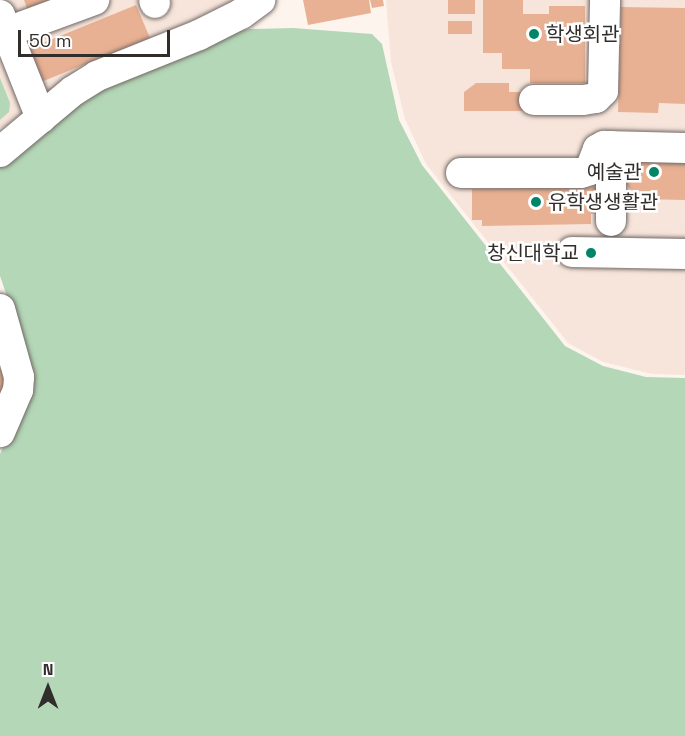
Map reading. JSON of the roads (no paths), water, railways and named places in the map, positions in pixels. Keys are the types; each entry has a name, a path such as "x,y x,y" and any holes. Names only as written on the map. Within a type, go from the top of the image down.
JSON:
{"street":[{"path":"41,118 3,24 94,0"},
{"path":"0,152 97,76 199,35 241,14 260,0"},
{"path":"534,100 583,100 596,98 603,91 605,0"},
{"path":"461,173 581,173 590,170 598,148 611,146 685,148"},
{"path":"611,146 611,221"},
{"path":"572,252 685,254"},
{"path":"0,309 19,377 18,390 0,432"}],"place":[{"name":"학생회관","path":"534,34"},
{"name":"예술관","path":"654,172"},
{"name":"유학생생활관","path":"536,202"},
{"name":"창신대학교","path":"591,253"}]}
